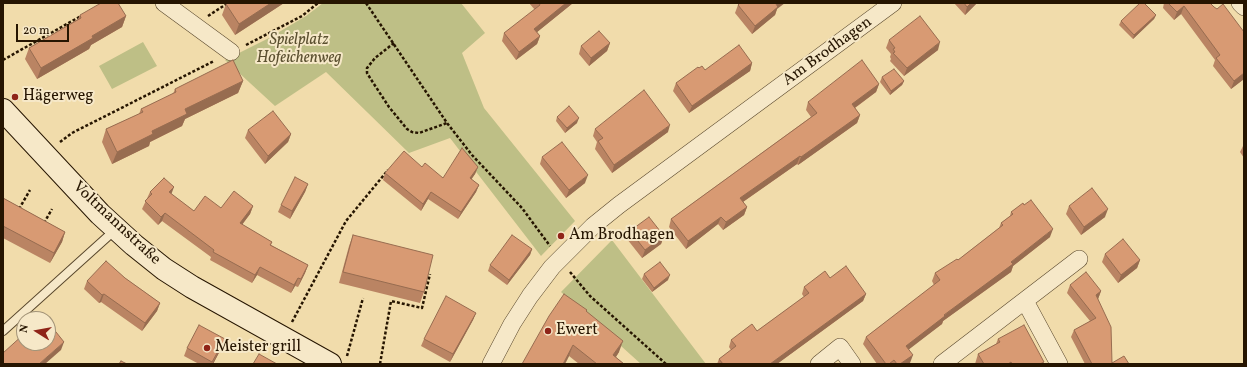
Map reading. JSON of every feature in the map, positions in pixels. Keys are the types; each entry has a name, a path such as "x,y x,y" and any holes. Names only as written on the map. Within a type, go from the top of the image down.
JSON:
{"street":[{"path":"164,3 231,52"},
{"name":"Am Brodhagen","path":"491,364 512,324 530,296 560,259 587,231 619,204 893,3"},
{"path":"1240,3 1244,8"},
{"name":"Voltmannstraße","path":"3,110 116,229 134,245 179,279 330,364"},
{"path":"942,364 1079,259"},
{"path":"1025,300 1059,364"},
{"path":"819,364 840,348 852,364"}],"lane":[{"path":"3,331 116,229"}],"path":[{"path":"45,155 66,136 302,16 318,3"},
{"path":"366,3 447,123 484,170 522,208 590,296 666,364"},
{"path":"3,60 83,14"},
{"path":"394,43 374,58 367,68 367,73 389,107 407,129 412,132 419,133 447,123"},
{"path":"283,338 346,221 391,166"},
{"path":"16,213 30,190"},
{"path":"42,227 52,209"},
{"path":"380,364 391,301 422,308 430,274"},
{"path":"345,364 363,298"}],"green space":[{"name":"Spielplatz Hofeichenweg","path":"323,3 461,3 485,33 462,53 484,108 575,221 541,256 450,138 409,153 326,72 275,106 225,60 269,38 306,16"},
{"path":"143,42 157,66 112,89 99,66"},
{"path":"612,240 706,364 641,364 561,292"}],"building":[{"path":"101,3 118,3 126,16 92,36 93,38 41,68 29,48 81,18 80,15"},
{"path":"271,3 239,24 226,4"},
{"path":"539,3 566,3 534,29 540,36 519,52 504,33 540,5"},
{"path":"740,3 778,3 776,4 778,7 755,26 738,5"},
{"path":"964,3 971,3 967,7"},
{"path":"1140,3 1144,3 1156,15 1134,35 1121,21"},
{"path":"1168,3 1210,3 1217,9 1223,4 1244,32 1244,73 1234,81 1216,58 1220,55 1184,6 1177,12"},
{"path":"920,16 940,42 907,68 893,53 895,52 893,49 895,48 889,40"},
{"path":"599,31 610,43 591,58 581,46"},
{"path":"739,45 752,63 692,106 676,83 698,67 699,68 702,66 705,70"},
{"path":"233,60 243,81 185,109 187,114 152,131 153,134 117,152 106,129 143,112 141,109 176,92 175,89"},
{"path":"862,60 879,84 852,104 860,115 740,198 747,207 726,222 721,217 688,241 671,219 817,113 808,102"},
{"path":"894,69 904,81 891,91 882,77"},
{"path":"644,90 670,125 614,165 598,141 603,138 595,129"},
{"path":"569,106 579,118 567,128 557,117"},
{"path":"273,111 291,134 268,156 248,130"},
{"path":"562,142 588,175 569,190 542,157"},
{"path":"462,148 478,167 470,178 479,185 461,212 431,192 423,204 385,173 404,151 422,167 425,163 443,178"},
{"path":"295,177 308,184 292,211 281,205"},
{"path":"164,178 174,187 169,192 194,211 205,196 221,208 234,191 253,206 240,223 272,242 270,245 308,265 301,279 298,278 294,285 260,267 255,275 213,252 214,250 165,213 161,217 145,201 152,194 150,192"},
{"path":"1092,188 1108,209 1084,227 1069,206"},
{"path":"3,198 65,232 54,253 3,226"},
{"path":"1031,200 1053,229 1011,262 1013,264 944,315 945,316 906,346 913,355 900,364 897,364 894,360 889,364 886,364 866,337 940,280 935,273 957,259 958,260 1003,225 1001,223 1013,214 1011,212 1023,203 1024,205"},
{"path":"649,217 664,236 645,250 630,231"},
{"path":"353,235 433,255 424,292 343,272"},
{"path":"512,235 532,249 509,280 490,265"},
{"path":"1123,239 1140,260 1121,275 1105,254"},
{"path":"106,261 125,278 160,303 145,323 104,294 102,295 87,281"},
{"path":"660,262 670,275 654,288 644,274"},
{"path":"846,266 866,294 770,364 723,364 719,359 736,346 731,340 752,324 757,331 809,293 804,287 825,271 830,278"},
{"path":"1086,272 1101,291 1096,295 1111,327 1112,363 1124,356 1129,364 1092,364 1074,330 1096,318 1070,285"},
{"path":"564,294 587,310 586,311 623,341 613,355 624,364 597,364 573,345 563,364 522,364 549,316"},
{"path":"446,296 476,313 453,354 424,339"},
{"path":"199,325 225,339 212,362 187,348"},
{"path":"1024,325 1044,362 1040,364 1012,364 1011,362 1008,364 984,364 978,354 1000,342 998,339"},
{"path":"56,332 64,342 56,349"},
{"path":"16,341 16,351 54,351 39,364 3,364 3,353"},
{"path":"259,354 277,364 253,364"},
{"path":"121,361 127,364 119,364"}],"place":[{"name":"Hägerweg","path":"15,97"},
{"name":"Am Brodhagen","path":"561,236"},
{"name":"Ewert","path":"548,331"},
{"name":"Meister grill","path":"207,348"}]}
